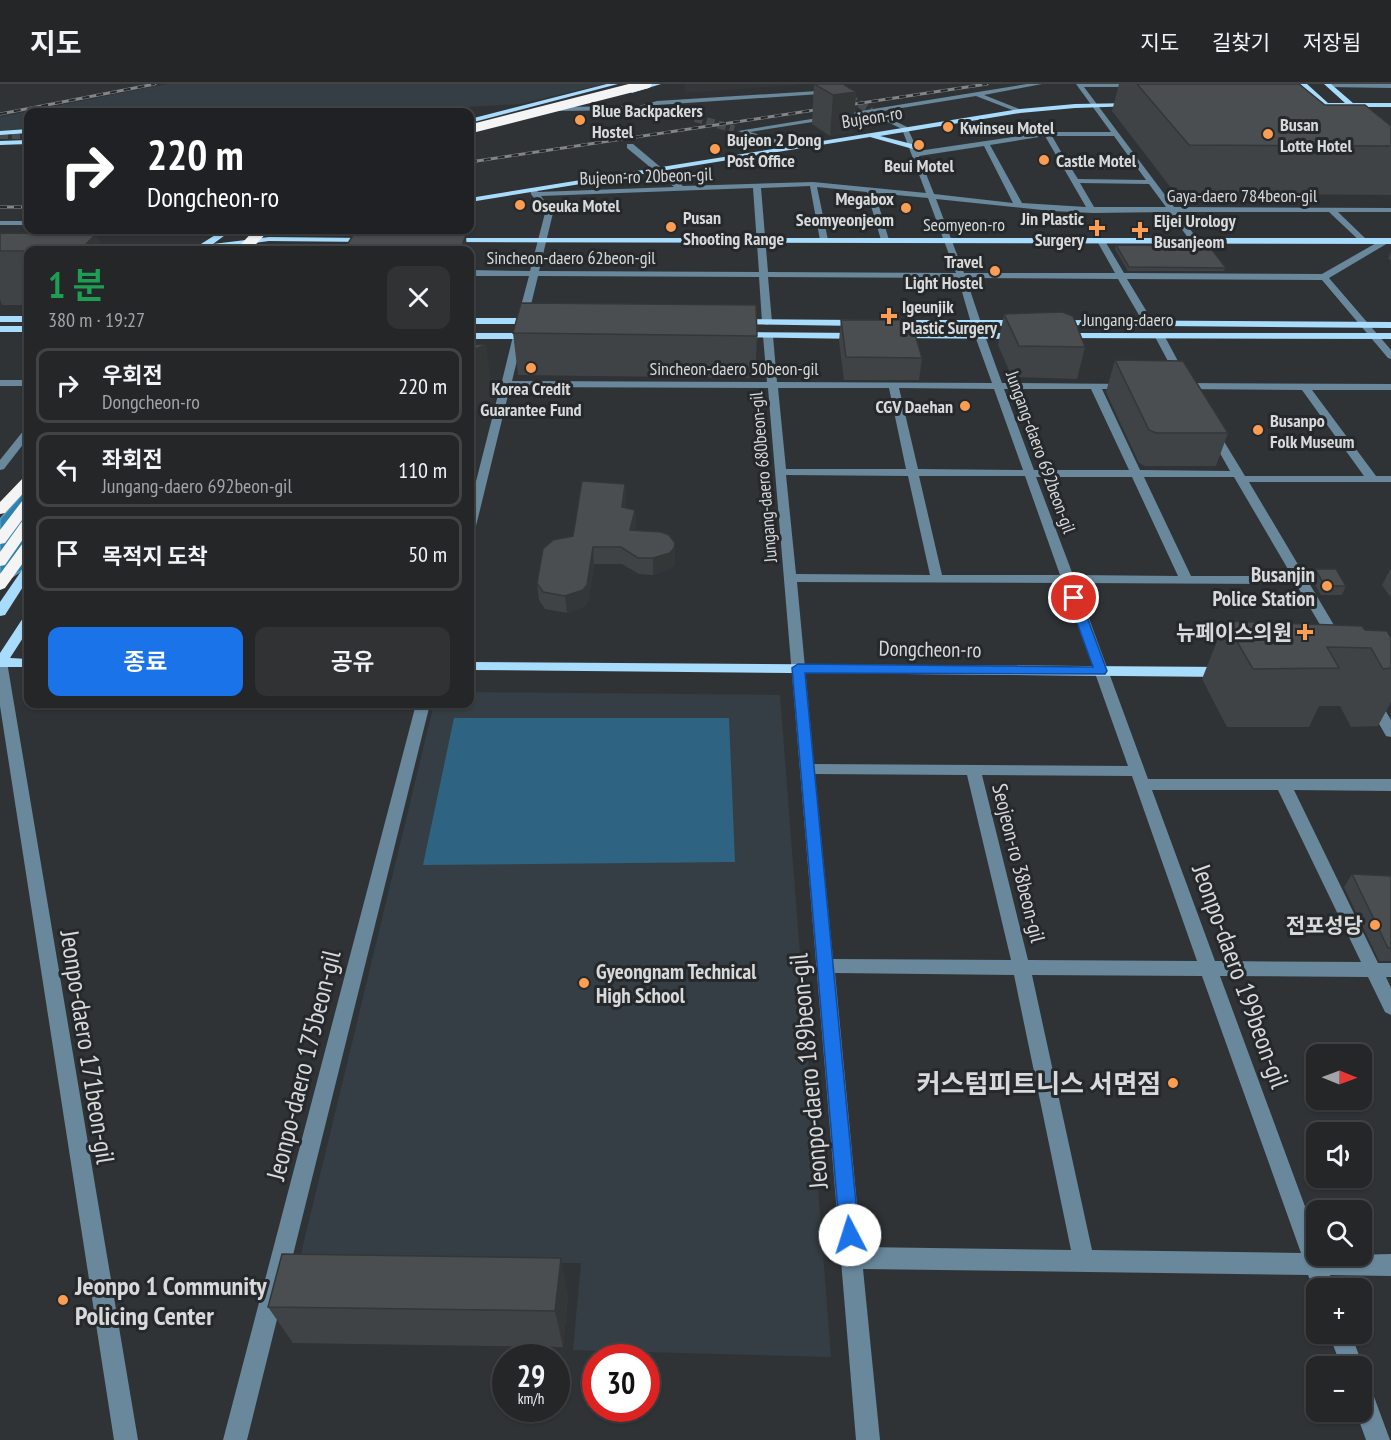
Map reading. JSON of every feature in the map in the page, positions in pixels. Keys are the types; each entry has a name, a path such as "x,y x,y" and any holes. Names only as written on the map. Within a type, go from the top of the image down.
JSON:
{"highway":[{"path":"474,126 631,84"},
{"path":"474,126 647,84"},
{"path":"234,246 244,234"},
{"path":"248,246 265,234"},
{"path":"255,246 265,234"},
{"path":"0,510 24,485"},
{"path":"0,540 24,508"},
{"path":"0,562 24,529"},
{"path":"0,585 24,552"}],"main road":[{"path":"474,125 502,112 615,84"},
{"path":"474,126 557,109 658,84"},
{"path":"1304,85 1336,113"},
{"path":"1327,85 1360,112"},
{"name":"Bujeon-ro","path":"474,200 534,192 657,169 1020,111 1097,105 1137,105"},
{"path":"1291,105 1391,105"},
{"path":"474,114 557,109"},
{"path":"0,133 24,136"},
{"path":"867,135 914,151"},
{"path":"3,143 24,137"},
{"path":"203,246 217,234"},
{"path":"204,246 222,234"},
{"path":"212,246 262,234"},
{"path":"280,234 363,240"},
{"path":"305,246 317,243 375,240"},
{"name":"Seomyeon-ro","path":"435,240 1388,241"},
{"path":"0,319 24,319"},
{"path":"474,321 544,321"},
{"path":"722,322 872,323"},
{"path":"883,323 1033,323"},
{"name":"Jungang-daero","path":"1045,323 1391,325"},
{"path":"0,329 24,329"},
{"path":"721,335 874,336"},
{"path":"474,336 540,336"},
{"path":"886,336 1028,336"},
{"name":"Jungang-daero","path":"1052,336 1391,336"},
{"path":"0,612 24,576"},
{"path":"0,662 24,627"},
{"path":"0,662 24,663"},
{"name":"Dongcheon-ro","path":"474,666 1243,672"}],"street":[{"path":"793,147 738,130 1039,84"},
{"path":"1080,85 1146,85"},
{"path":"1080,85 1196,241"},
{"path":"1293,85 1304,85"},
{"path":"1327,85 1391,86"},
{"path":"639,108 657,102 839,91"},
{"path":"977,94 1020,111"},
{"path":"557,109 639,108 694,118"},
{"path":"871,111 905,128 961,275 976,323"},
{"path":"914,151 1047,134 1118,134"},
{"path":"1047,134 1093,211"},
{"path":"986,143 1019,206"},
{"path":"630,146 681,189"},
{"path":"1067,167 1142,167"},
{"path":"1075,182 1153,182"},
{"path":"813,184 824,240"},
{"name":"Bujeon-ro 20beon-gil","path":"534,192 813,184 931,196"},
{"path":"757,187 767,322"},
{"path":"870,190 885,240"},
{"path":"522,321 549,213 534,192"},
{"name":"Gaya-daero 784beon-gil","path":"931,196 1019,206 1093,211 1391,210"},
{"path":"1331,210 1363,241"},
{"path":"0,223 24,222"},
{"path":"35,246 49,234"},
{"name":"Jungang-daero","path":"1101,241 1148,322"},
{"path":"1388,241 1324,277 1391,356"},
{"name":"Sincheon-daero 62beon-gil","path":"474,273 1324,277"},
{"path":"1159,335 1188,391"},
{"path":"474,510 518,336"},
{"name":"Jungang-daero 680beon-gil","path":"768,336 798,668"},
{"name":"Jungang-daero 692beon-gil","path":"980,336 1101,671"},
{"path":"0,383 24,383"},
{"name":"Sincheon-daero 50beon-gil","path":"474,384 1141,386"},
{"path":"893,386 936,579 1300,580"},
{"path":"1095,386 1186,579"},
{"path":"1163,386 1188,391 1391,387"},
{"path":"1305,387 1372,478"},
{"path":"1207,423 1343,652"},
{"path":"0,466 24,437"},
{"path":"780,472 1135,474 1391,479"},
{"name":"Jungang-daero 680beon-gil","path":"790,579 936,579"},
{"name":"Jeonpo-daero 171beon-gil","path":"0,662 126,1440"},
{"name":"Jeonpo-daero 189beon-gil","path":"798,668 868,1440"},
{"name":"Jeonpo-daero 199beon-gil","path":"1101,671 1306,1239"},
{"path":"1367,692 1391,732"},
{"name":"Jeonpo-daero 175beon-gil","path":"235,1440 422,708"},
{"path":"807,769 973,770 1283,784 1391,785"},
{"name":"Seojeon-ro 38beon-gil","path":"973,770 1021,967"},
{"path":"1283,784 1382,970 1391,1008"},
{"name":"Seojeon-ro 38beon-gil","path":"825,966 1382,970"},
{"path":"1021,967 1084,1261"},
{"path":"852,1258 1306,1264"},
{"path":"1372,1265 1391,1265"},
{"path":"1372,1422 1378,1440"}],"shaded area":[{"path":"167,84 604,84 520,104 447,108 46,108"},
{"path":"24,112 24,129 0,132 0,117"},
{"path":"24,492 24,569 0,585 0,519"},
{"name":"Gyeongnam Technical High School","path":"474,692 780,695 831,1357 660,1352 660,1344 582,1344 582,1350 573,1350 581,1263 299,1262 433,708 474,708"},
{"path":"454,718 729,718 735,862 423,865"}],"building":[{"path":"814,84 843,84 856,92 833,95"},
{"path":"1137,84 1299,84 1325,105 1365,105 1391,126 1391,146 1189,145"},
{"path":"0,233 96,234 84,246 24,246 24,251 0,251"},
{"path":"353,235 466,235 462,246 346,246"},
{"path":"1116,245 1209,246 1226,268 1129,267"},
{"path":"521,303 756,305 757,336 513,333"},
{"path":"1062,312 1073,316 1085,347 1019,346 1004,314"},
{"path":"841,320 911,320 922,358 846,357"},
{"path":"474,344 486,345 474,350"},
{"path":"1115,360 1183,361 1228,433 1156,433 1149,430"},
{"path":"582,481 625,484 622,507 635,510 630,530 661,532 669,535 675,543 674,548 670,553 653,558 638,558 621,547 593,547 587,585 583,590 565,596 543,592 537,583 543,549 553,540 573,536"},
{"path":"1315,569 1336,569 1346,586 1325,586"},
{"path":"1225,621 1362,626 1365,630 1387,631 1391,638 1391,668 1383,669 1371,648 1327,647 1339,668 1253,669"},
{"path":"1352,874 1391,876 1391,948 1388,948"},
{"path":"282,1254 561,1258 555,1311 268,1307"}],"tunnel":[{"path":"839,91 871,111"},
{"path":"695,118 734,129"},
{"path":"0,135 24,135"}],"railway":[{"path":"31,108 155,84"},
{"path":"474,161 987,84"},
{"path":"0,114 24,109"},
{"path":"0,207 24,207"}],"place":[{"name":"Blue Backpackers Hostel","path":"580,120"},
{"name":"Kwinseu Motel","path":"948,127"},
{"name":"Busan Lotte Hotel","path":"1268,134"},
{"name":"Beui Motel","path":"919,145"},
{"name":"Bujeon 2 Dong Post Office","path":"715,149"},
{"name":"Castle Motel","path":"1044,160"},
{"name":"Oseuka Motel","path":"520,205"},
{"name":"Megabox Seomyeonjeom","path":"906,208"},
{"name":"Pusan Shooting Range","path":"671,227"},
{"name":"Jin Plastic Surgery","path":"1097,228"},
{"name":"Eljei Urology Busanjeom","path":"1140,230"},
{"name":"Travel Light Hostel","path":"995,271"},
{"name":"Igeunjik Plastic Surgery","path":"889,316"},
{"name":"Korea Credit Guarantee Fund","path":"531,368"},
{"name":"CGV Daehan","path":"965,406"},
{"name":"Busanpo Folk Museum","path":"1258,430"},
{"name":"Busanjin Police Station","path":"1327,586"},
{"name":"뉴페이스의원","path":"1305,632"},
{"name":"전포성당","path":"1375,925"},
{"name":"Gyeongnam Technical High School","path":"584,983"},
{"name":"커스텀피트니스 서면점","path":"1173,1083"},
{"name":"Jeonpo 1 Community Policing Center","path":"63,1300"}],"route":[{"path":"850,1235 798,668 1101,671 1074,598"}]}
